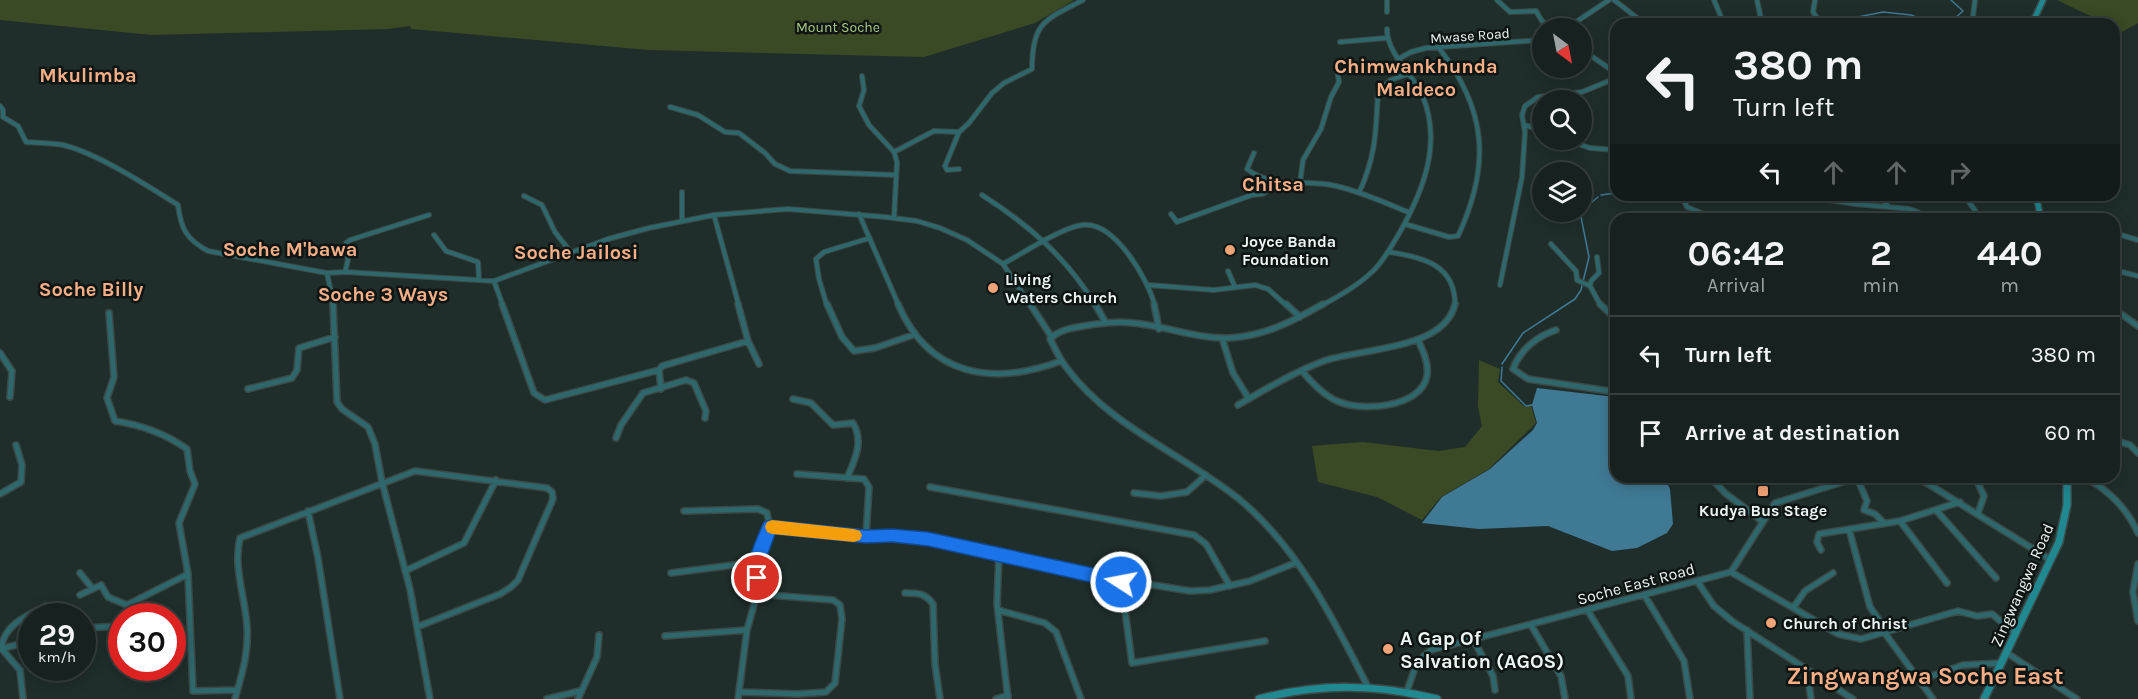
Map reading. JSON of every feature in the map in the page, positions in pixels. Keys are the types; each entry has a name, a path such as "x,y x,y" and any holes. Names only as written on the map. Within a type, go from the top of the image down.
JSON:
{"street":[{"path":"958,169 947,170 945,166 959,132 998,87 1032,69 1032,46 1044,21 1083,0"},
{"path":"1387,0 1387,12"},
{"path":"1497,0 1510,12 1536,11 1540,18"},
{"path":"1582,18 1609,0"},
{"path":"1614,0 1637,18"},
{"path":"1714,0 1722,18"},
{"path":"1757,0 1761,18"},
{"path":"1815,0 1813,12 1817,18"},
{"path":"1973,18 1975,0"},
{"path":"2035,18 2043,0"},
{"path":"1051,336 1057,332 1106,323 1136,323 1159,329 1222,338 1269,331 1300,317 1369,275 1389,252 1427,178 1431,139 1426,105 1418,85 1400,58 1391,49 1386,38 1387,29"},
{"path":"1340,42 1386,38"},
{"name":"Mwase Road","path":"1400,58 1414,51 1532,42"},
{"path":"1405,224 1449,237 1458,236 1474,193 1479,168 1481,145 1471,98 1462,80 1439,48"},
{"path":"1592,57 1610,69"},
{"path":"1359,193 1369,171 1376,143 1378,91 1391,80 1410,74"},
{"path":"1300,182 1303,160 1321,129 1331,97 1339,82 1338,75"},
{"path":"862,76 864,90 859,106 869,125 894,152 897,162 894,218"},
{"path":"1500,285 1519,198 1525,140 1523,112 1531,101 1538,97 1582,92 1610,80"},
{"path":"0,106 3,110 3,117 18,126 26,142 62,145 75,149 135,178 178,205 181,228 193,243 204,249 327,273 345,272 494,281 570,251 648,228 714,215 788,210 859,214 917,221 940,228 967,240 1002,264 1051,336 1061,361 1078,382 1128,423 1233,495 1262,520 1311,586 1366,685"},
{"path":"670,107 698,115 725,132 739,133 765,153 775,164 790,171 896,176"},
{"path":"1524,125 1532,127"},
{"path":"894,152 934,131 959,132"},
{"path":"1592,148 1610,150"},
{"path":"1254,153 1247,170 1284,182 1330,184 1410,213"},
{"path":"1171,214 1176,222 1252,195 1262,194 1284,182"},
{"path":"682,192 682,221"},
{"path":"982,195 1029,225 1046,240 1082,282 1106,323"},
{"path":"524,196 542,205 555,231 570,251"},
{"path":"1684,201 1688,207 1702,213"},
{"path":"1836,201 1888,206 1915,210 1918,213"},
{"path":"1884,201 1888,206"},
{"path":"859,214 913,335 938,357 973,374 1006,377 1061,361"},
{"path":"345,272 348,260 346,243 348,241 429,215"},
{"path":"714,215 748,341 759,364"},
{"path":"1002,264 1079,225 1099,228 1129,257 1148,285 1159,329"},
{"path":"434,235 438,244 445,251 462,260 478,262 480,265 479,279"},
{"path":"2120,235 2138,240"},
{"path":"870,238 824,252 816,259 819,280 839,334 847,348 853,351 862,351 913,335"},
{"path":"1551,244 1576,271 1577,280 1590,286 1600,305 1610,314"},
{"path":"1238,405 1302,371 1336,357 1418,340 1443,327 1451,319 1456,297 1454,288 1442,270 1427,260 1389,252"},
{"path":"1590,286 1599,273 1597,257"},
{"path":"1228,271 1235,287"},
{"path":"2120,272 2138,276"},
{"path":"327,273 334,307 337,402 342,409 369,430 375,444 382,482 405,570 430,699"},
{"path":"494,281 534,393 545,400 578,389 659,370 662,366 748,341"},
{"path":"1148,285 1203,290 1255,285 1268,289 1300,317"},
{"path":"109,313 114,376 107,398 115,421 132,424 173,439 187,449 190,471 195,484 179,523 188,574 192,691 237,690"},
{"path":"2120,313 2138,326"},
{"path":"1556,330 1546,332 1516,359 1513,369 1516,373 1528,380 1610,391"},
{"path":"248,389 292,378 297,370 299,348 335,337"},
{"path":"1222,338 1233,373 1249,399"},
{"path":"1302,371 1321,392 1346,405 1367,407 1392,404 1416,395 1423,388 1427,379 1427,359 1418,340"},
{"path":"0,353 12,371 10,397"},
{"path":"659,370 661,389"},
{"path":"616,438 638,397 643,393 686,380 691,381 701,399 706,411 705,418"},
{"path":"793,399 802,399 814,404 833,425 853,423 857,428 858,444 847,478"},
{"path":"2120,442 2130,446 2138,453"},
{"path":"0,494 21,482 22,465 16,445"},
{"path":"235,699 247,660 248,642 237,554 238,541 251,532 415,471 496,480 547,488 552,492 553,499 518,580 500,594 417,627"},
{"path":"797,474 864,479 869,487 866,537"},
{"path":"1134,493 1161,496 1180,494 1193,488 1206,476"},
{"path":"405,570 464,543 496,480"},
{"path":"1716,483 1762,521"},
{"path":"1835,483 1779,500 1762,521 1731,572 1854,641 1958,611 1977,616 1992,614 2016,634"},
{"path":"1860,483 1867,501 1864,510 1875,514 1884,523"},
{"path":"1927,483 2051,560"},
{"path":"1978,483 1984,496 1978,513"},
{"name":"Zingwangwa Road","path":"1984,699 2051,560 2064,523 2067,483"},
{"path":"2095,483 2107,490 2126,508 2138,533"},
{"path":"930,487 1194,535 1206,544 1230,586"},
{"path":"1821,550 1817,542 1819,534 1900,521 1960,502"},
{"path":"684,511 758,509 768,513 770,527 757,562 757,594 747,630 738,699"},
{"path":"1936,510 1996,578"},
{"path":"308,511 318,558 340,699"},
{"path":"1900,521 1947,583"},
{"path":"770,527 866,537 892,536 928,539 1121,582 1190,591 1230,586 1295,563"},
{"path":"1849,529 1868,600 1886,632 1933,699"},
{"path":"996,699 1008,697 998,610 999,554"},
{"path":"671,573 757,562"},
{"path":"2138,564 2132,584 2138,621"},
{"name":"Soche East Road","path":"1407,691 1413,667 1422,654 1731,572"},
{"path":"80,573 92,588"},
{"path":"1793,608 1803,591 1820,584 1833,573"},
{"path":"80,595 92,588 104,587 108,597 127,605 188,574"},
{"path":"1697,581 1714,606 1853,699"},
{"path":"1121,582 1132,663 1265,642"},
{"path":"905,593 919,593 927,596 933,604 935,664 940,699"},
{"path":"739,692 798,694 826,692 835,683 842,619 840,605 832,600 757,594"},
{"path":"1645,596 1684,661 1690,699"},
{"path":"998,610 1045,623 1056,632 1081,699"},
{"path":"1588,611 1628,676 1631,699"},
{"path":"0,649 3,634 18,622"},
{"path":"1531,625 1561,676 1565,699"},
{"path":"664,636 747,630"},
{"path":"1747,630 1750,699"},
{"path":"578,699 597,657 599,635"},
{"path":"1473,639 1493,676 1495,690"},
{"path":"0,649 18,644"},
{"path":"0,649 9,656 23,675 23,699"},
{"path":"2007,653 2077,699"},
{"path":"1920,680 1963,665 2002,663"},
{"path":"1807,670 1811,699"},
{"path":"1259,699 1325,686 1366,685 1407,691 1415,696 1437,699"},
{"path":"547,699 580,691"}],"green space":[{"name":"Mount Soche","path":"0,0 1074,0 1035,23 924,57 649,50 411,29 410,26 388,29 152,35 0,20"},
{"path":"2057,0 2138,0 2138,23 2122,32 2120,31 2120,18 2094,18"},
{"path":"1479,360 1500,369 1498,382 1525,407 1531,405 1536,423 1489,469 1441,497 1422,520 1377,497 1318,482 1312,446 1363,442 1438,451 1465,447 1482,426 1478,407"}],"water":[{"path":"1537,388 1610,396 1610,483 1667,483 1670,489 1673,524 1667,533 1637,548 1612,551 1548,526 1479,529 1422,523 1442,497 1490,469 1533,430 1537,423 1532,405"}],"waterway":[{"path":"1951,0 1963,11 1955,18"},
{"path":"1858,18 1883,12 1918,18"},
{"path":"1601,195 1610,194"},
{"path":"1592,202 1598,197"},
{"path":"1502,364 1523,333 1575,299 1581,290 1589,257 1582,222"},
{"path":"1502,367 1501,381 1526,406 1532,405"}],"slow traffic":[{"path":"772,527 854,535"}],"place":[{"name":"Joyce Banda Foundation","path":"1230,250"},
{"name":"Living Waters Church","path":"993,288"},
{"name":"Kudya Bus Stage","path":"1763,491"},
{"name":"Church of Christ","path":"1771,623"},
{"name":"A Gap Of Salvation (AGOS)","path":"1388,649"}],"district":[{"name":"Mkulimba","path":"88,75"},
{"name":"Chimwankhunda Maldeco","path":"1416,78"},
{"name":"Chitsa","path":"1273,184"},
{"name":"Soche M'bawa","path":"290,249"},
{"name":"Soche Jailosi","path":"576,252"},
{"name":"Soche Billy","path":"91,289"},
{"name":"Soche 3 Ways","path":"383,294"},
{"name":"Zingwangwa Soche East","path":"1925,676"}],"route":[{"path":"757,578 757,562 770,527 866,537 892,536 928,539 1121,582"}]}
